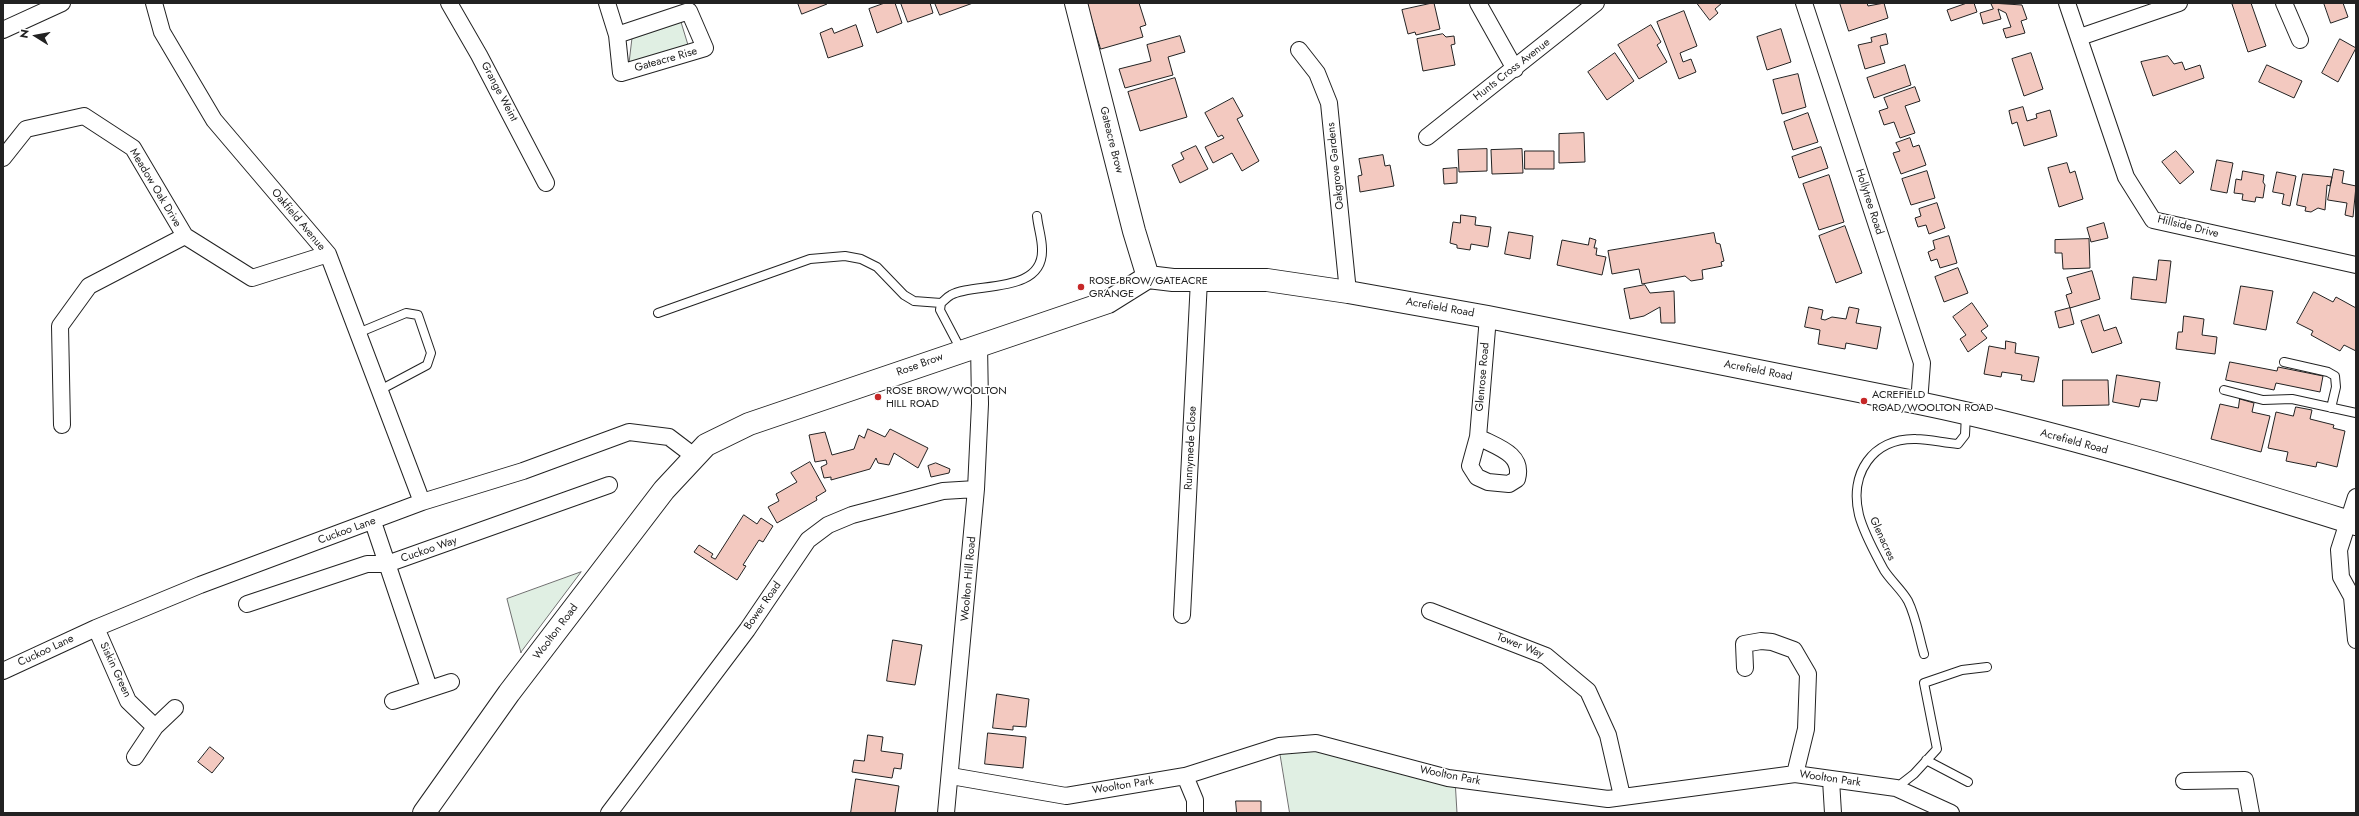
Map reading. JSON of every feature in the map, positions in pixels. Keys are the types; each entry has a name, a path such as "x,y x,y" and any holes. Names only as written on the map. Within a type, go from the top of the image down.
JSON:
{"main road":[{"name":"Gateacre Brow","path":"1076,3 1132,223 1148,277"},
{"name":"Acrefield Road","path":"1148,277 1199,280 1267,280 1348,292 1488,317 1919,403 1966,413 2135,458 2352,522"},
{"name":"Rose Brow","path":"694,456 706,446 749,424 970,347 1108,302 1148,277"},
{"name":"Woolton Road","path":"424,813 509,693 664,490 694,456"}],"street":[{"path":"3,30 62,3"},
{"name":"Oakfield Avenue","path":"154,3 162,32 214,120 328,254 422,502"},
{"name":"Grange Weint","path":"449,3 479,54 546,183"},
{"name":"Gateacre Rise","path":"607,3 617,35 621,73 705,48 689,11 617,35"},
{"path":"1478,3 1515,69"},
{"name":"Hunts Cross Avenue","path":"1427,137 1515,69 1596,3"},
{"name":"Hollytree Road","path":"1804,3 1922,364 1919,403"},
{"name":"Hillside Drive","path":"2068,3 2126,177 2153,220 2356,265"},
{"path":"2080,37 2179,3"},
{"path":"2284,3 2300,40"},
{"name":"Oakgrove Gardens","path":"1299,50 1317,73 1328,103 1348,292"},
{"name":"Meadow Oak Drive","path":"3,158 26,129 84,116 133,148 185,236 252,278 328,254"},
{"name":"Meadow Oak Drive","path":"62,425 60,326 89,286 185,236"},
{"name":"Runnymede Close","path":"1182,615 1199,280"},
{"name":"Glenrose Road","path":"1478,437 1488,317"},
{"name":"Woolton Hill Road","path":"946,813 951,776 976,489 980,404 970,347"},
{"name":"Cuckoo Lane","path":"3,671 96,628 200,585 373,522 422,502 523,471 629,432 669,437 694,456"},
{"name":"Cuckoo Way","path":"247,604 367,564 387,564 609,485"},
{"name":"Bower Road","path":"609,813 747,630 808,540 828,525 852,515 943,491 976,489"},
{"path":"2356,497 2352,522 2339,550 2341,577 2352,597 2356,640"},
{"path":"373,522 429,688"},
{"name":"Tower Way","path":"1430,611 1546,656 1588,691 1608,734 1612,803"},
{"name":"Siskin Green","path":"96,628 128,701 155,727"},
{"path":"1745,668 1744,644 1761,641 1772,642 1794,650 1808,674 1806,729 1795,774"},
{"path":"393,701 451,682"},
{"path":"135,757 155,727 174,708"},
{"name":"Woolton Park","path":"951,776 1066,796 1185,776 1279,746 1316,743 1448,778 1612,803 1795,774 1896,788 1951,813"},
{"path":"1185,776 1195,800 1195,813"},
{"path":"1831,780 1834,813"},
{"path":"2184,781 2245,780 2251,813"}],"lane":[{"path":"658,313 810,259 845,256 861,259 877,267 904,295 914,301 941,303 951,295 1014,283 1033,272 1039,264 1042,250 1037,216"},
{"path":"941,303 940,310 970,347"},
{"path":"358,333 406,313 418,315 431,353 427,365 380,390"},
{"path":"2284,362 2328,372 2335,376 2336,387 2331,408"},
{"path":"2224,390 2263,400 2285,398 2356,413"},
{"name":"Glenacres","path":"1924,654 1908,601 1885,571 1863,527 1857,501 1858,486 1862,467 1871,454 1886,445 1916,439 1958,444 1965,435 1966,413"},
{"path":"1896,788 1914,774 1937,749 1924,683 1962,670 1987,667"},
{"path":"1926,760 1968,782"}],"green space":[{"path":"681,22 688,45 629,63 632,38"},
{"path":"581,572 521,652 521,653 507,599"},
{"path":"1279,746 1343,751 1455,779 1457,813 1290,813"}],"building":[{"path":"798,3 826,3 827,4 802,14"},
{"path":"885,3 895,3 902,23 877,33 869,9"},
{"path":"901,3 930,3 933,13 908,22"},
{"path":"935,3 973,3 940,15"},
{"path":"1087,3 1139,3 1146,25 1140,27 1143,37 1101,49"},
{"path":"1434,3 1440,29 1416,35 1415,32 1408,34 1402,10"},
{"path":"1697,3 1722,3 1715,9 1718,13 1710,20"},
{"path":"1840,3 1867,3 1868,6 1884,3 1888,18 1849,31"},
{"path":"1967,3 1974,3 1977,12 1951,21 1947,10"},
{"path":"1991,3 2022,5 2027,19 2021,21 2025,33 2006,38 2003,29 2011,27 2006,13 1998,9 2001,19 1983,24 1980,13 1993,9"},
{"path":"2251,3 2266,46 2248,52 2232,4"},
{"path":"2324,3 2343,3 2348,17 2331,23"},
{"path":"1684,11 1697,46 1680,53 1683,62 1691,59 1696,72 1679,79 1657,22"},
{"path":"856,25 863,46 828,58 820,33 832,28 834,33"},
{"path":"1651,25 1661,42 1657,45 1667,62 1639,79 1618,45"},
{"path":"1781,29 1791,62 1767,70 1757,37"},
{"path":"1443,34 1446,37 1454,36 1455,44 1451,45 1455,65 1423,71 1417,39"},
{"path":"1886,34 1888,44 1880,46 1885,63 1865,69 1858,45 1872,42 1871,38"},
{"path":"1180,36 1185,52 1168,57 1173,75 1125,88 1119,69 1151,61 1147,45"},
{"path":"2340,39 2356,48 2338,82 2322,73"},
{"path":"1615,53 1634,81 1607,100 1588,72"},
{"path":"2031,53 2043,89 2024,96 2012,59"},
{"path":"2168,56 2174,64 2182,62 2185,70 2200,65 2204,78 2153,96 2141,62"},
{"path":"1905,65 1911,85 1874,98 1867,78"},
{"path":"2267,65 2302,81 2294,98 2259,82"},
{"path":"1798,74 1806,107 1782,114 1773,80"},
{"path":"1175,78 1187,117 1140,131 1128,92"},
{"path":"1915,87 1920,101 1905,106 1915,133 1900,138 1894,122 1884,125 1879,111 1888,108 1884,98"},
{"path":"1233,98 1243,116 1237,119 1259,161 1242,171 1232,153 1213,163 1205,147 1224,138 1222,135 1218,137 1205,113"},
{"path":"2023,107 2027,121 2037,118 2036,114 2050,110 2057,136 2024,146 2017,122 2012,124 2009,111"},
{"path":"1808,113 1818,142 1793,150 1784,122"},
{"path":"1584,133 1585,162 1559,163 1559,134"},
{"path":"1910,138 1913,147 1919,145 1926,165 1901,174 1893,153 1900,151 1896,143"},
{"path":"1196,146 1208,169 1180,183 1172,165 1184,159 1181,153"},
{"path":"1821,147 1828,168 1799,178 1792,157"},
{"path":"1487,149 1487,171 1459,172 1458,150"},
{"path":"1522,149 1523,173 1492,174 1491,150"},
{"path":"1525,151 1554,151 1554,169 1525,169"},
{"path":"2176,151 2194,172 2180,184 2162,162"},
{"path":"1383,155 1385,166 1390,165 1394,186 1360,192 1358,176 1362,175 1359,159"},
{"path":"2217,160 2233,163 2227,193 2211,190"},
{"path":"2067,163 2070,173 2075,171 2083,199 2059,207 2048,168"},
{"path":"1457,168 1457,183 1444,184 1443,169"},
{"path":"2334,169 2344,171 2342,183 2356,186 2353,217 2345,215 2347,203 2328,200"},
{"path":"1927,171 1935,198 1911,205 1902,179"},
{"path":"2243,171 2264,175 2263,182 2265,185 2263,198 2256,197 2255,202 2242,200 2243,194 2234,193 2236,179 2241,180"},
{"path":"2277,172 2296,176 2290,206 2282,204 2284,194 2273,192"},
{"path":"2303,174 2332,177 2330,186 2327,185 2325,210 2318,208 2311,212 2305,211 2306,207 2297,205"},
{"path":"1829,175 1844,222 1819,230 1803,184"},
{"path":"1937,203 1945,228 1929,234 1926,225 1918,227 1915,218 1921,216 1919,209"},
{"path":"1461,215 1476,217 1475,225 1491,227 1488,247 1471,244 1470,250 1457,248 1457,245 1450,243 1453,222 1460,223"},
{"path":"2104,223 2108,238 2091,242 2087,228"},
{"path":"1845,226 1862,273 1836,283 1819,236"},
{"path":"1509,232 1533,236 1530,259 1505,254"},
{"path":"1714,233 1716,243 1720,244 1724,261 1721,262 1722,266 1702,270 1703,279 1691,281 1685,276 1642,284 1639,269 1612,274 1608,251"},
{"path":"1949,236 1957,263 1940,268 1937,259 1931,261 1928,252 1935,249 1933,241"},
{"path":"1590,238 1596,240 1594,248 1597,248 1596,255 1606,257 1602,275 1557,265 1562,240 1588,245"},
{"path":"2089,239 2090,268 2063,269 2062,253 2055,253 2055,240"},
{"path":"2159,260 2171,261 2166,303 2131,299 2133,277 2156,280"},
{"path":"1958,268 1968,293 1944,302 1935,277"},
{"path":"2092,271 2100,299 2070,308 2066,295 2072,293 2067,278"},
{"path":"1645,285 1650,293 1674,291 1675,323 1661,323 1660,307 1644,316 1630,319 1624,289"},
{"path":"2241,286 2273,291 2266,330 2234,324"},
{"path":"2314,292 2333,302 2336,297 2356,308 2356,351 2344,345 2340,351 2311,335 2313,331 2297,323"},
{"path":"1972,303 1988,326 1981,331 1987,338 1968,352 1960,339 1966,335 1953,317"},
{"path":"1809,307 1823,310 1821,319 1825,320 1832,317 1846,319 1849,307 1859,309 1856,323 1881,327 1877,349 1846,343 1845,349 1818,344 1820,330 1805,327"},
{"path":"2070,308 2074,324 2059,328 2055,312"},
{"path":"2099,315 2104,331 2116,327 2122,343 2092,353 2081,321"},
{"path":"2184,316 2204,319 2202,335 2217,337 2215,354 2176,349 2178,332 2182,332"},
{"path":"2006,341 2016,343 2015,353 2039,357 2034,382 2021,380 2022,375 2002,372 2001,377 1984,374 1989,346 2005,349"},
{"path":"2230,362 2277,371 2278,367 2323,376 2320,392 2276,383 2274,390 2226,380"},
{"path":"2117,375 2160,382 2157,401 2141,399 2139,407 2113,402"},
{"path":"2063,380 2108,380 2109,405 2063,406"},
{"path":"2240,399 2254,403 2252,412 2270,416 2261,452 2211,439 2220,404 2238,408"},
{"path":"2296,407 2312,410 2310,419 2334,425 2333,428 2345,431 2337,467 2317,462 2316,467 2286,461 2288,452 2268,448 2276,412 2293,416"},
{"path":"868,429 885,437 890,429 928,448 918,468 894,453 889,465 878,463 876,458 870,469 831,480 831,477 824,478 821,467 827,464 826,460 815,462 809,435 825,432 832,455 854,449 859,435 864,438"},
{"path":"810,462 826,491 816,497 817,500 777,523 768,507 779,501 776,494 797,482 791,473"},
{"path":"936,463 950,469 949,473 931,477 928,466"},
{"path":"744,515 757,524 761,518 773,526 763,542 759,540 743,565 746,566 737,580 694,552 699,545 713,554 711,557 715,559"},
{"path":"893,640 922,645 915,685 887,681"},
{"path":"997,694 1029,699 1026,727 1013,726 1013,730 993,728"},
{"path":"988,733 1026,737 1023,768 985,764"},
{"path":"868,735 883,737 881,751 903,754 901,769 894,768 892,778 852,772 854,760 864,761"},
{"path":"210,747 224,758 212,773 198,762"},
{"path":"856,779 899,786 895,813 851,813"},
{"path":"1236,801 1261,801 1261,813 1237,813"}],"place":[{"name":"ROSE BROW/GATEACRE GRANGE","path":"1081,287"},
{"name":"ROSE BROW/WOOLTON HILL ROAD","path":"878,397"},
{"name":"ACREFIELD ROAD/WOOLTON ROAD","path":"1864,401"}]}
